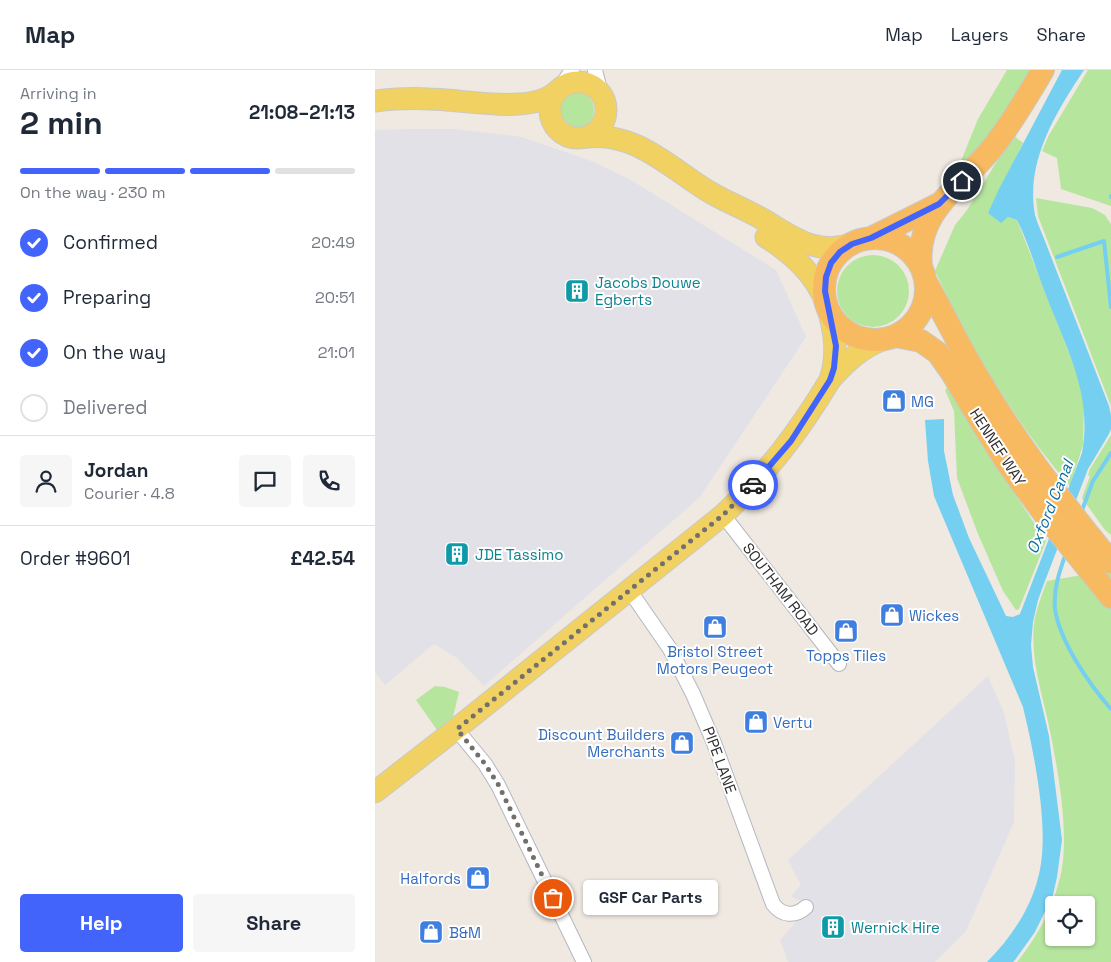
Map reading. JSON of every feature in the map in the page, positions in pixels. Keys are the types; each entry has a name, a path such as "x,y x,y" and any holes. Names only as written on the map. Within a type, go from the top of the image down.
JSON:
{"highway":[{"path":"939,204 840,252 831,263 826,277 825,291 828,307 836,321 845,330 858,337 871,340 890,337 907,329 920,314 926,295 920,249 930,218 939,204 991,149 1013,120 1043,70"},
{"path":"861,241 883,238 900,244 914,256 923,274"},
{"name":"HENNEF WAY","path":"923,274 979,380 1054,492 1111,562"},
{"name":"HENNEF WAY","path":"890,337 921,341 938,353 1007,463 1045,515 1111,597"}],"main road":[{"path":"375,101 428,99 504,105 541,100 552,96 567,84 582,82 596,88 649,152"},
{"path":"558,90 552,100 550,109 551,118 561,133"},
{"path":"587,137 595,133 605,119 606,110 603,98"},
{"path":"504,105 533,116 569,137 605,136 624,140 649,152 714,195 805,243 840,248 861,241"},
{"path":"714,195 735,216 798,260 817,284 828,307 836,346 834,368 830,380"},
{"path":"375,792 457,729 723,515 746,493 791,441 830,380 855,354 890,337"}],"street":[{"path":"558,90 572,70"},
{"path":"595,70 603,98"},
{"name":"SOUTHAM ROAD","path":"723,515 839,664"},
{"name":"PIPE LANE","path":"630,590 670,649 693,694 714,743 773,904 779,911 790,914 801,912 806,907"},
{"path":"457,729 485,764 498,784 584,962"}],"shaded area":[{"name":"Jacobs Douwe Egberts","path":"454,129 522,137 594,162 631,180 776,270 806,337 700,497 484,686 457,658 434,644 385,685 375,672 375,130"},
{"path":"988,676 1004,713 1015,761 1014,822 966,931 935,962 788,962 780,940 808,908 791,896 801,885 788,860"}],"green space":[{"path":"1007,70 1031,70 995,130 961,168 961,161 978,119"},
{"path":"1088,70 1111,70 1111,206 1061,189 1057,158 1042,151 1049,135"},
{"path":"576,92 588,98 594,110 588,122 576,128 564,122 558,110 564,98"},
{"path":"1013,135 1023,143 988,213 1004,219 1008,217 1017,220 1078,376 1084,406 1083,445 1070,486 1030,436 995,383 963,328 935,271 955,225 967,210"},
{"path":"1036,198 1092,208 1105,215 1111,224 1111,406 1038,216"},
{"path":"880,255 899,265 907,277 909,291 907,305 899,317 887,325 866,327 847,317 839,305 837,284 847,265 859,257"},
{"path":"950,385 971,427 1046,541 1019,609 1016,610 1003,591 978,534 957,478 954,411 945,390"},
{"path":"1111,435 1111,535 1105,530 1082,498 1090,476 1088,475 1090,469"},
{"path":"1111,570 1111,962 1017,962 1045,918 1045,946 1095,946 1095,896 1055,896 1063,862 1064,826 1054,752 1034,653 1034,624 1039,602 1047,581"},
{"path":"435,686 459,692 453,717 437,730 416,700"}],"water":[{"path":"1062,70 1084,70 1063,103 1045,138 1035,176 1033,195 1035,215 1109,406 1111,429 1088,469 1038,600 1033,622 1031,645 1033,667 1049,736 1062,840 1053,895 1045,896 1045,911 1035,932 1013,962 987,962 1004,944 1018,923 1030,901 1038,878 1042,860 1043,839 1036,769 1023,707 934,496 928,461 925,420 944,419 944,451 953,495 969,538 1006,616 1013,617 1020,614 1082,453 1084,411 1076,372 1017,220 1008,217 1001,223 988,213"}],"waterway":[{"path":"1057,257 1104,241 1111,307"},
{"path":"1081,513 1093,481 1111,453"},
{"path":"1066,553 1057,580 1055,594 1055,609 1058,622 1069,649 1111,709"}],"way so far":[{"path":"553,898 498,784 491,772 457,729 723,515 753,485"}],"place":[{"name":"Jacobs Douwe Egberts","path":"577,291"},
{"name":"MG","path":"894,401"},
{"name":"JDE Tassimo","path":"457,554"},
{"name":"Wickes","path":"892,615"},
{"name":"Bristol Street Motors Peugeot","path":"715,627"},
{"name":"Topps Tiles","path":"846,631"},
{"name":"Vertu","path":"756,722"},
{"name":"Discount Builders Merchants","path":"682,743"},
{"name":"Halfords","path":"478,878"},
{"name":"GSF Car Parts","path":"553,898"},
{"name":"Wernick Hire","path":"833,927"},
{"name":"B&M","path":"431,932"}],"route":[{"path":"753,485 791,441 830,380 834,368 836,346 825,291 826,277 831,263 840,252 852,244 871,238 939,204 962,181"}],"water label":[{"name":"Oxford Canal","path":"1050,507"}]}
